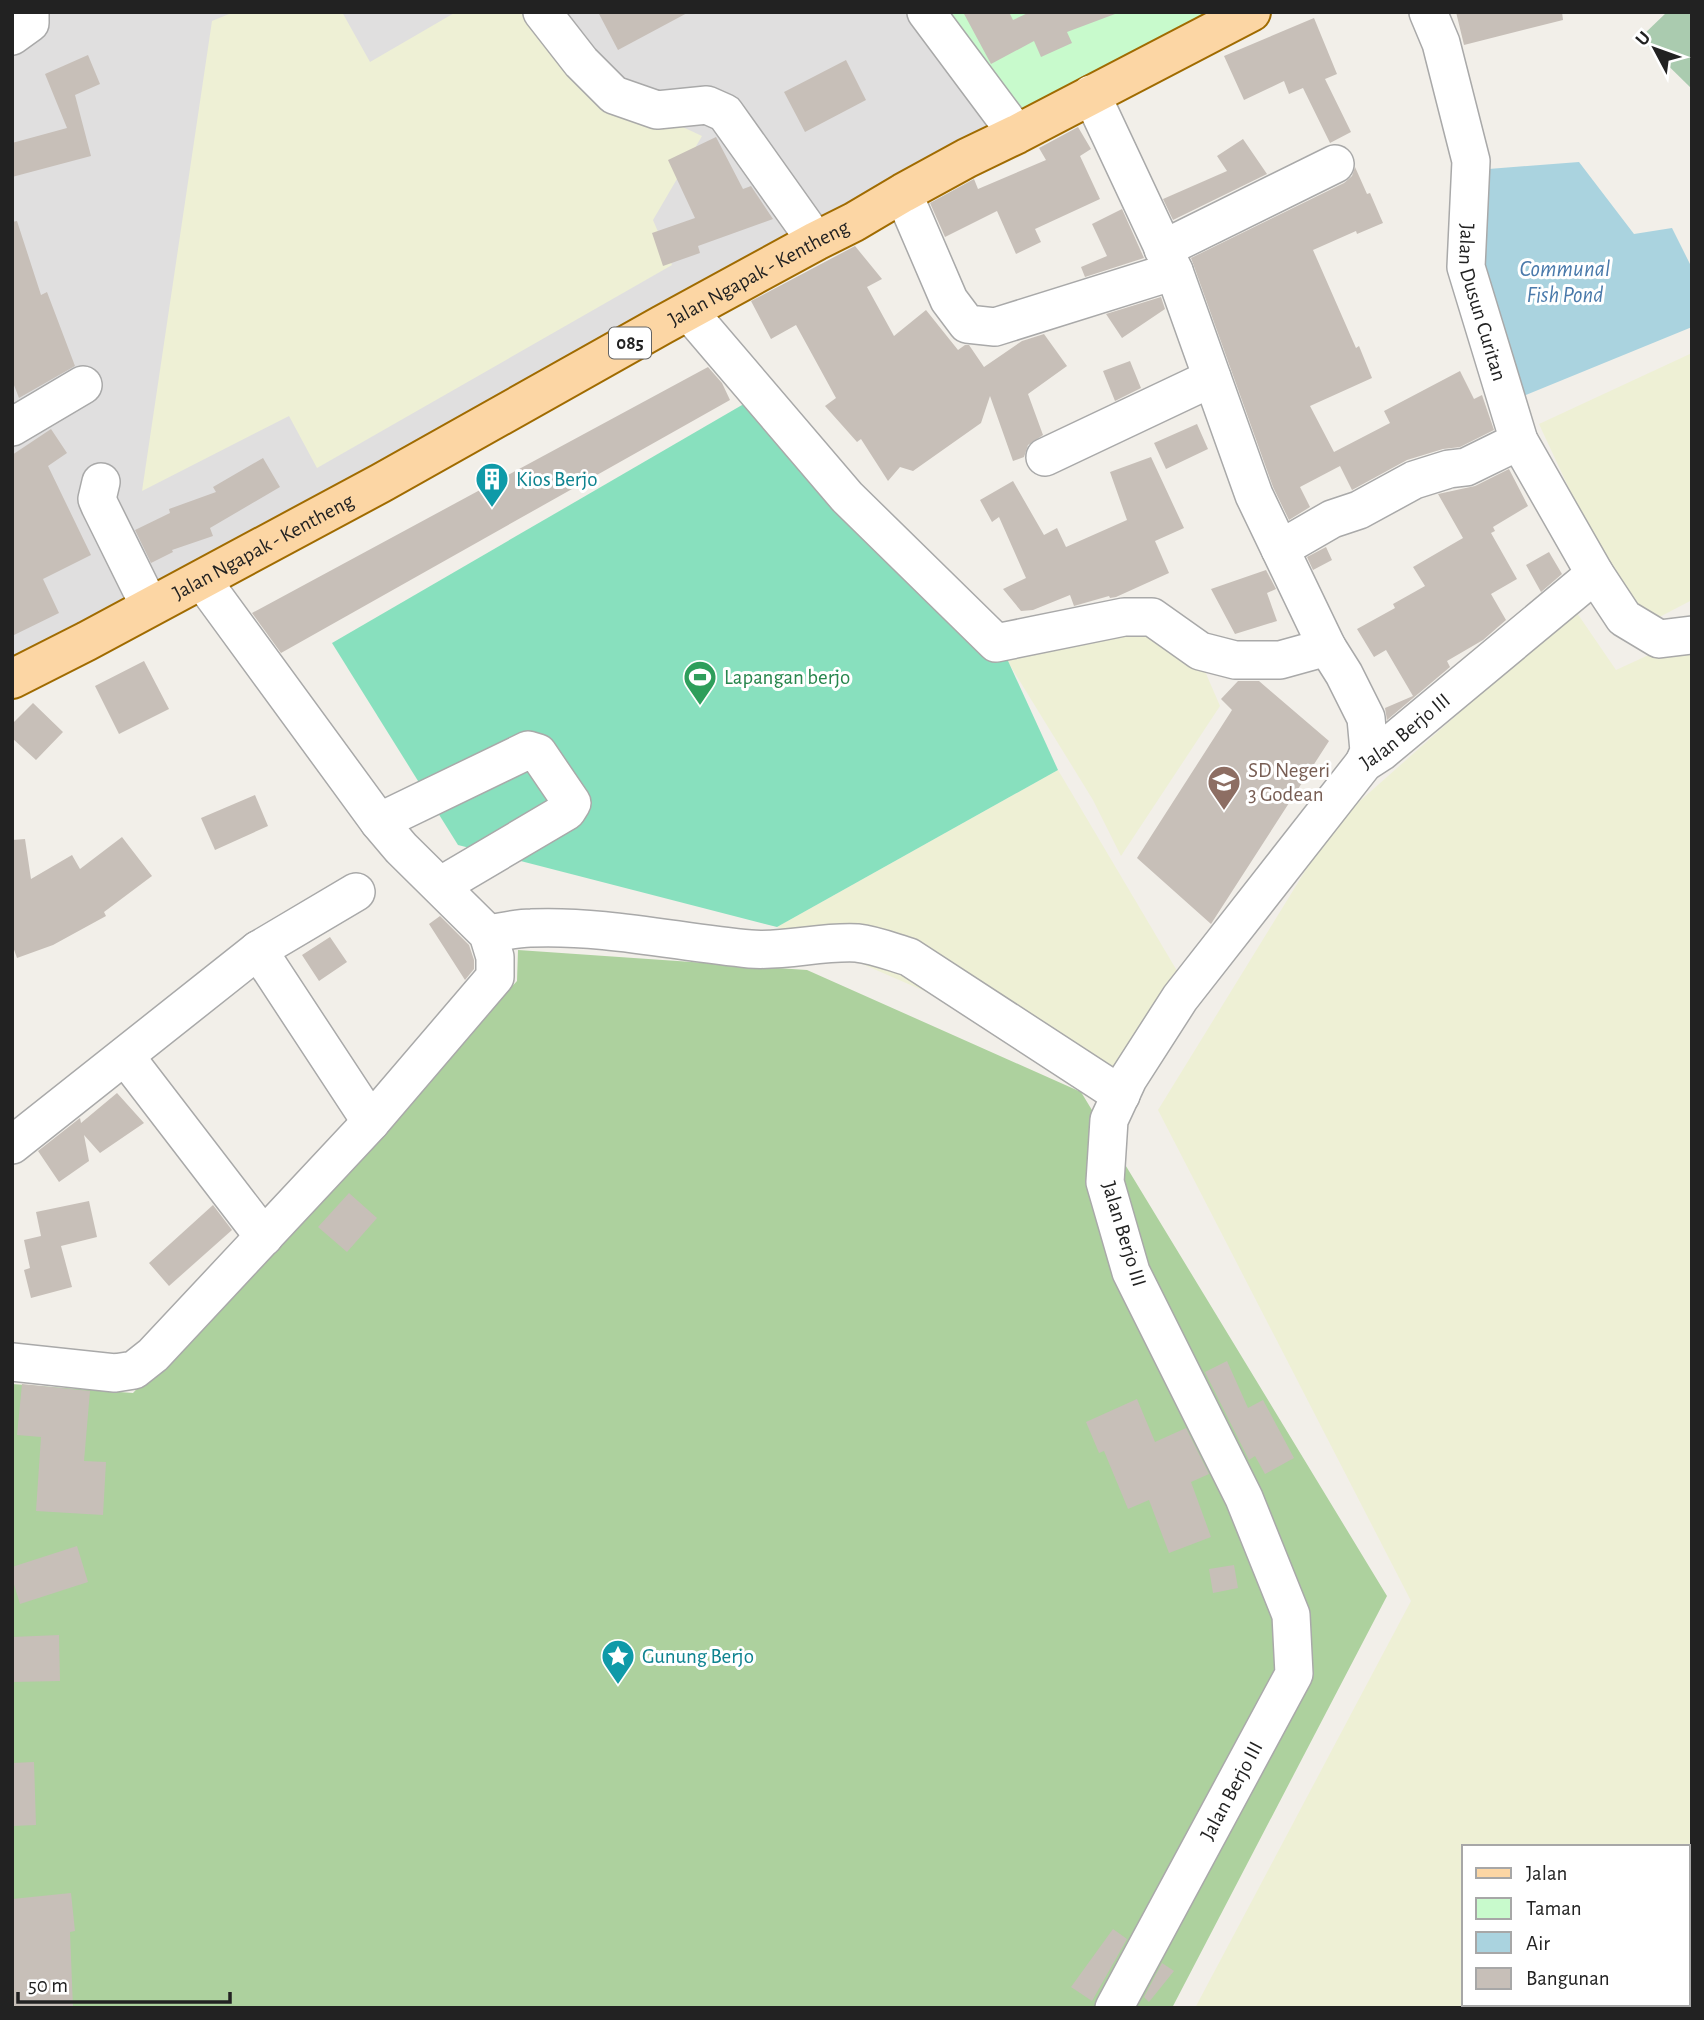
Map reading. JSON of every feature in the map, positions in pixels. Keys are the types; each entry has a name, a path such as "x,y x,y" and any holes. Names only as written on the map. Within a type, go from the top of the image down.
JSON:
{"main road":[{"name":"Jalan Ngapak - Kentheng","path":"12,679 381,483 854,222 903,192 1251,12"}],"street":[{"path":"12,36 30,23 30,12"},
{"path":"542,12 581,62 614,95 657,110 707,105 724,113 816,241"},
{"path":"926,12 1017,134"},
{"name":"Jalan Dusun Curitan","path":"1428,12 1441,43 1471,160 1466,267 1519,442 1595,574 1624,618 1659,639 1692,635"},
{"path":"1091,94 1168,260 1254,495 1327,647 1366,718 1369,751 1364,762"},
{"path":"903,192 949,300 967,324 995,327 1168,260 1335,164"},
{"path":"689,312 847,497 996,643 1124,617 1152,617 1200,651 1235,660 1279,660 1327,647"},
{"path":"1045,457 1212,378"},
{"path":"12,427 83,385"},
{"path":"1280,549 1332,519 1359,510 1414,480 1448,469 1466,467 1519,442"},
{"path":"101,482 97,499 149,607"},
{"name":"Jalan Berjo III","path":"1114,2008 1294,1674 1291,1615 1248,1509 1132,1272 1105,1182 1109,1120 1128,1079 1180,998 1364,762 1381,752 1595,574"},
{"path":"12,1362 115,1373 134,1370 153,1355 370,1122 495,977 495,957 488,934 401,848 379,822 202,579"},
{"path":"379,822 528,750 538,753 572,803 568,811 440,886"},
{"path":"12,1145 258,950 356,892"},
{"path":"488,934 527,928 561,928 601,930 753,949 858,943 876,947 909,957 1121,1095"},
{"path":"258,950 370,1122"},
{"path":"125,1056 264,1237"}],"shaded area":[{"path":"12,12 1264,12 12,678"}],"green space":[{"path":"234,12 342,12 370,62 456,12 520,12 614,95 702,136 653,220 672,265 317,468 289,416 142,491 212,21"},
{"path":"926,12 1239,12 1017,134"},
{"path":"1667,12 1692,12 1692,89 1640,38"},
{"path":"1692,353 1692,600 1648,623 1599,553 1539,424"},
{"name":"Lapangan berjo","path":"768,390 998,639 1058,770 777,927 458,845 332,643"},
{"path":"1575,610 1616,670 1692,635 1692,2008 1195,2008 1411,1601 1158,1110 1334,824"},
{"path":"1153,617 1198,655 1220,706 1121,856 1093,800 997,644"},
{"path":"1058,770 1186,986 1125,1078 777,927"},
{"path":"518,950 807,970 1081,1092 1387,1596 1172,2008 12,2008 12,1384 133,1393 517,981"}],"water":[{"name":"Communal Fish Pond","path":"1579,162 1634,234 1672,228 1692,268 1692,327 1516,399 1471,267 1476,170"}],"building":[{"path":"598,12 689,12 618,50"},
{"path":"963,12 1009,12 1013,20 1030,12 1115,14 1067,32 1072,43 1041,57 1034,41 991,64"},
{"path":"1456,12 1562,12 1563,20 1464,45"},
{"path":"1314,18 1337,74 1325,79 1351,132 1330,143 1303,88 1289,94 1284,81 1244,100 1224,56"},
{"path":"88,55 100,84 75,95 91,156 12,177 12,143 67,128 45,74"},
{"path":"846,60 866,100 805,132 784,92"},
{"path":"1078,127 1091,149 1080,156 1100,199 1035,229 1041,242 1016,254 997,211 945,237 930,203 974,179 978,189 1046,160 1039,148"},
{"path":"716,137 743,189 751,186 773,219 698,246 700,253 663,266 652,233 695,218 668,160"},
{"path":"1243,139 1267,174 1173,220 1163,199 1227,171 1217,156"},
{"path":"1355,167 1383,223 1357,234 1356,231 1313,250 1372,378 1310,406 1334,452 1390,423 1384,411 1460,371 1474,399 1482,395 1494,430 1460,447 1443,449 1407,460 1352,490 1340,466 1300,487 1310,507 1289,520 1273,487 1191,258 1344,183 1352,176"},
{"path":"1122,209 1144,258 1085,277 1081,267 1107,256 1092,224"},
{"path":"17,221 41,295 47,292 75,366 19,398 12,380 12,222"},
{"path":"855,246 882,279 867,287 894,336 926,310 958,350 969,345 984,367 1022,341 1044,334 1067,366 1028,394 1043,435 1028,445 1024,457 1013,461 990,396 981,423 913,471 900,467 888,481 861,439 857,442 825,406 836,398 796,325 771,339 751,301"},
{"path":"1161,297 1165,309 1122,338 1106,314"},
{"path":"1130,361 1141,388 1115,401 1103,371"},
{"name":"Kios Berjo","path":"708,367 722,383 730,400 281,653 252,613"},
{"path":"1197,424 1208,449 1166,469 1154,443"},
{"path":"51,429 67,453 48,466 91,555 43,579 59,613 12,636 12,455"},
{"path":"1151,457 1184,528 1155,541 1169,573 1116,597 1109,596 1074,606 1070,595 1033,610 1021,611 1003,589 1026,578 999,517 992,522 980,500 1013,481 1044,535 1057,528 1066,547 1127,520 1110,472"},
{"path":"263,458 280,487 210,528 213,536 172,550 173,552 151,563 135,530 170,513 169,509 216,492 213,487"},
{"path":"1509,469 1528,506 1493,527 1495,531 1491,533 1517,579 1491,594 1506,620 1483,640 1447,661 1450,667 1387,720 1385,708 1413,696 1386,650 1374,657 1357,629 1395,608 1393,604 1425,586 1413,567 1463,538 1438,494 1475,486"},
{"path":"1326,547 1332,560 1313,570 1307,557"},
{"path":"1549,552 1562,574 1541,592 1526,565"},
{"path":"1266,570 1276,589 1267,593 1277,621 1235,634 1211,589"},
{"path":"144,661 169,709 119,734 95,686"},
{"path":"1238,681 1259,681 1329,741 1211,924 1137,858 1232,710 1221,699"},
{"path":"33,703 63,732 36,760 12,738 12,724"},
{"path":"255,795 268,826 215,850 201,818"},
{"path":"122,837 152,876 104,912 106,916 53,945 17,958 12,944 12,840 25,839 31,879 72,855 80,869"},
{"path":"440,916 469,945 474,969 465,980 429,924"},
{"path":"330,937 347,962 319,981 302,955"},
{"path":"117,1093 144,1123 100,1153 84,1135 89,1161 59,1182 38,1151 80,1118 81,1123"},
{"path":"349,1193 377,1218 347,1252 318,1227"},
{"path":"89,1201 97,1237 61,1246 72,1287 31,1298 24,1270 30,1268 24,1240 41,1236 36,1212"},
{"path":"213,1205 232,1230 169,1286 149,1263"},
{"path":"1227,1361 1248,1408 1263,1400 1294,1458 1265,1474 1255,1456 1249,1460 1205,1372"},
{"path":"22,1384 90,1391 84,1461 106,1462 103,1515 36,1511 41,1437 17,1435"},
{"path":"1137,1399 1155,1442 1186,1428 1209,1474 1191,1482 1211,1537 1169,1553 1149,1500 1128,1509 1104,1451 1099,1453 1086,1422"},
{"path":"77,1546 88,1582 20,1604 12,1578 12,1567"},
{"path":"1234,1565 1238,1588 1213,1593 1209,1569"},
{"path":"59,1635 60,1681 12,1682 12,1637"},
{"path":"34,1762 36,1825 12,1826 12,1763"},
{"path":"71,1893 75,1931 70,1932 73,2008 12,2008 12,1899"},
{"path":"1113,1929 1127,1939 1092,2001 1071,1987"},
{"path":"1162,1963 1174,1971 1149,2002 1144,1997"}],"place":[{"name":"Kios Berjo","path":"492,509"},
{"name":"Lapangan berjo","path":"700,707"},
{"name":"SD Negeri 3 Godean","path":"1224,812"},
{"name":"Gunung Berjo","path":"618,1686"}]}
